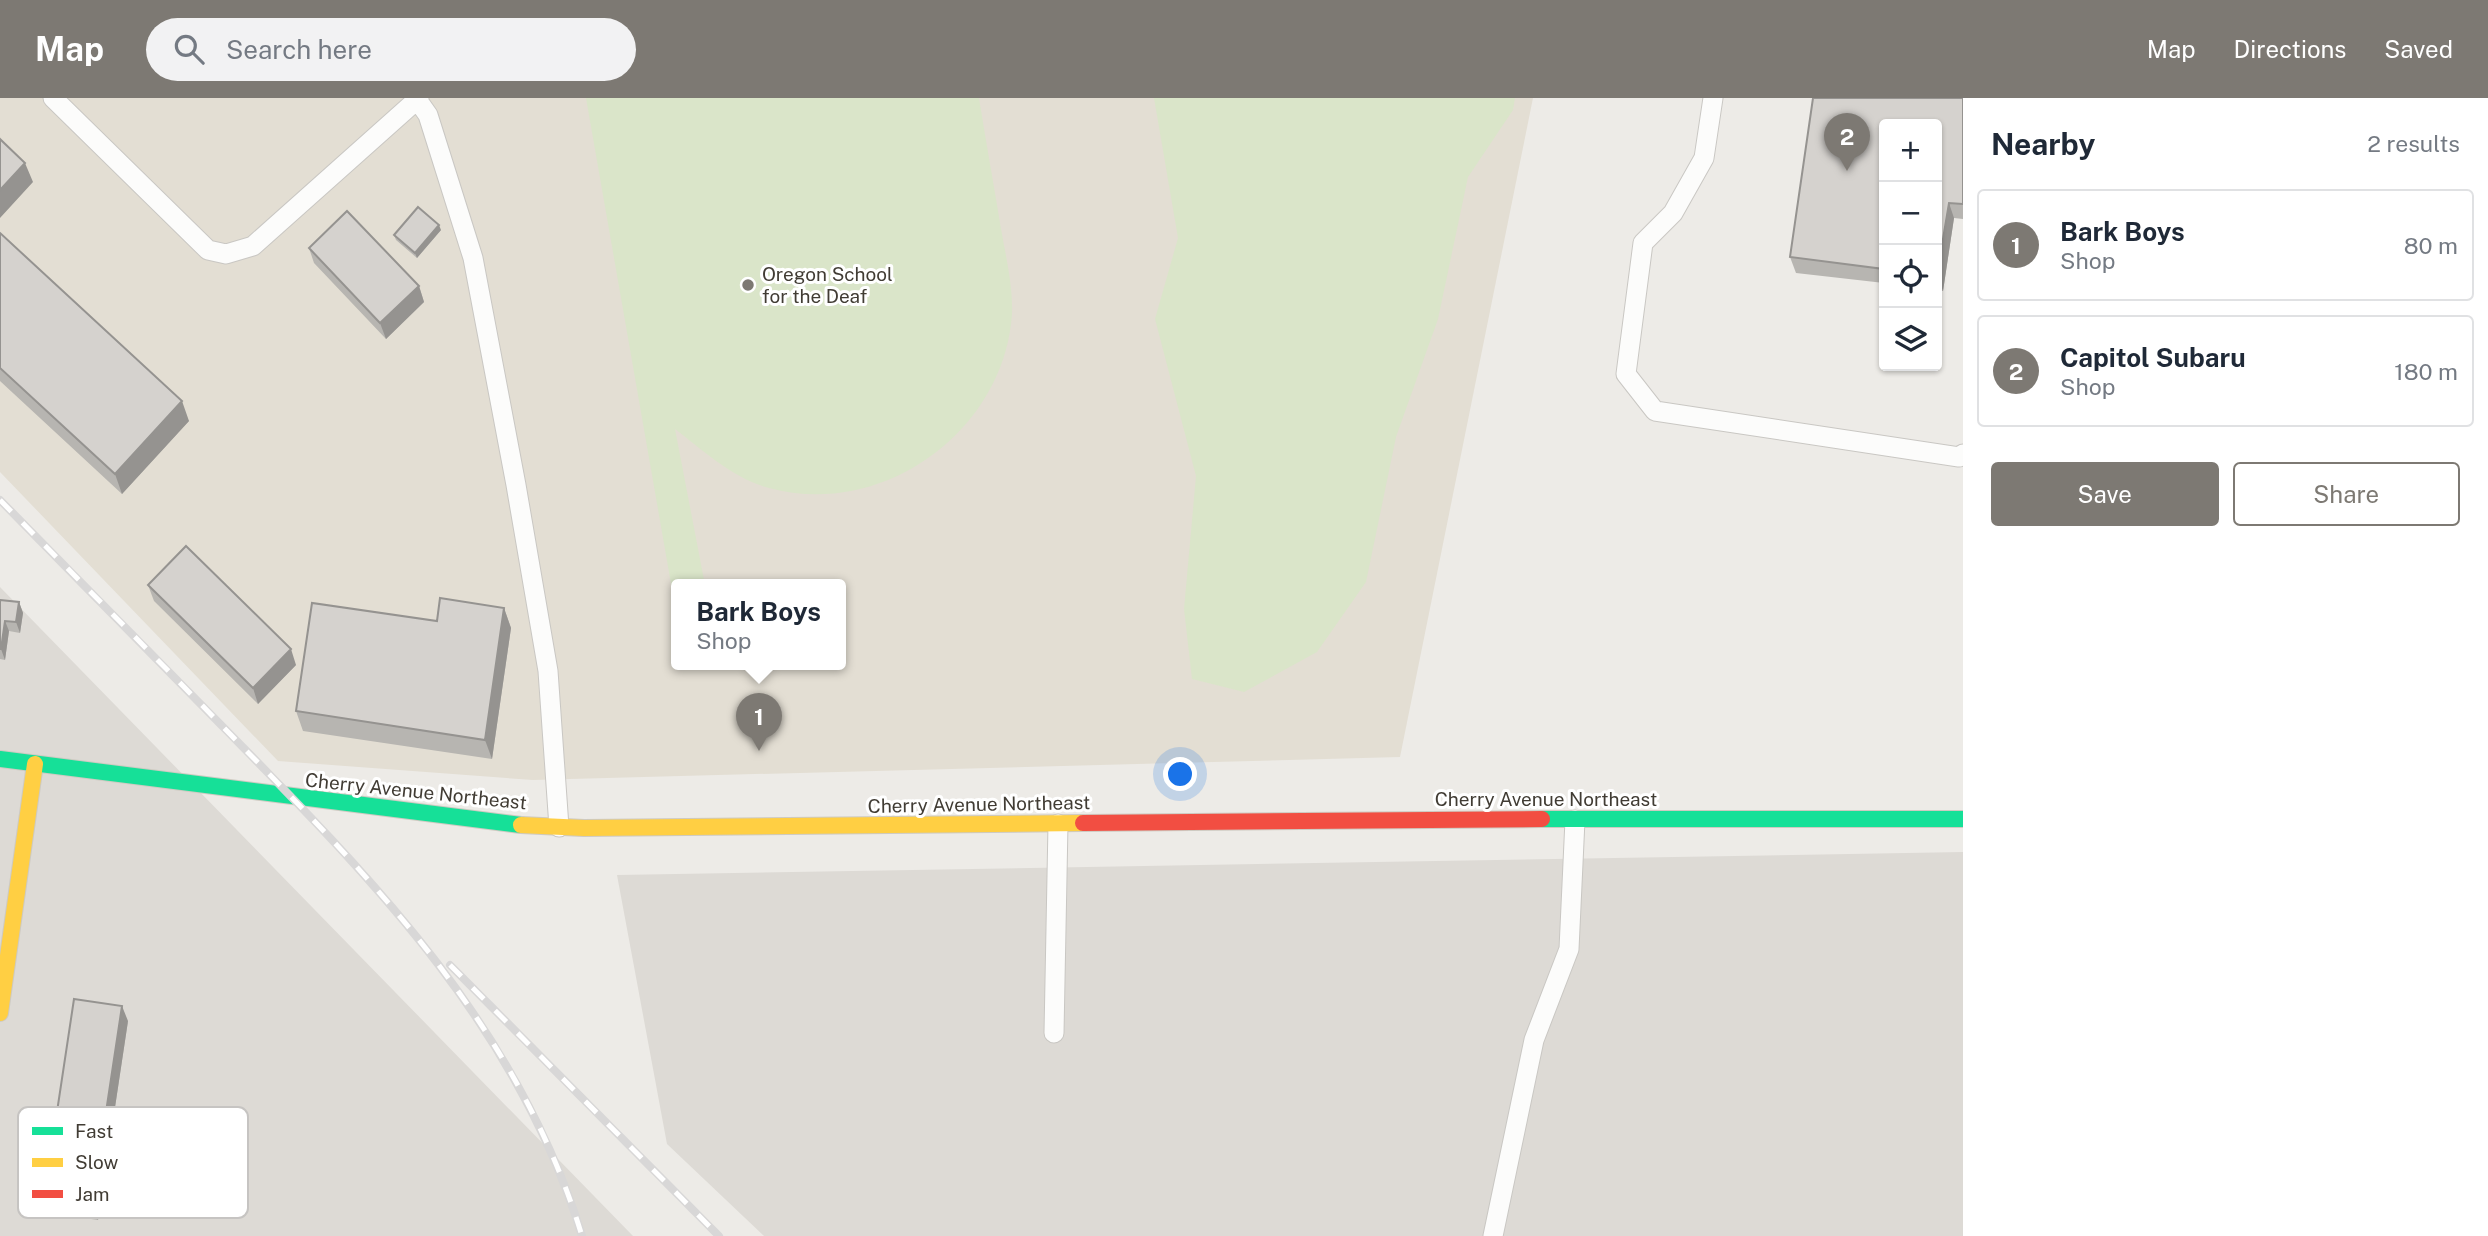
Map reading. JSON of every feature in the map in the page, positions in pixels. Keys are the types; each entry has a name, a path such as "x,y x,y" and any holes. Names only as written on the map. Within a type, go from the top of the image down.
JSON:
{"main road":[{"name":"Cherry Avenue Northeast","path":"0,759 484,821 559,827 1963,819"},
{"path":"0,1013 35,764"}],"lane":[{"path":"53,98 208,250 226,254 253,246 418,99 428,115 473,258 548,671 559,827"},
{"path":"1713,98 1704,158 1673,214 1643,243 1626,374 1655,411 1959,457 1963,454"},
{"path":"1493,1236 1534,1040 1569,949 1575,820"},
{"path":"1054,1032 1058,824"}],"shaded area":[{"name":"Oregon School for the Deaf","path":"0,98 1533,98 1400,757 533,780 278,761 0,472"},
{"path":"0,587 633,1236 0,1236"},
{"path":"1963,852 1963,1236 764,1236 667,1144 617,875"}],"green space":[{"path":"586,98 979,98 1012,303 1004,357 987,395 961,429 930,457 893,478 854,490 812,494 769,488 743,478 719,463 675,429 704,579 671,579 671,584"},
{"path":"1154,98 1515,98 1513,110 1468,177 1438,319 1396,437 1366,582 1317,652 1244,692 1192,679 1184,609 1196,476 1155,319 1178,238"}],"building":[{"path":"1813,98 1963,98 1963,204 1949,203 1942,245 1942,119 1879,119 1879,268 1790,257"},
{"path":"0,139 25,163 0,190"},
{"path":"418,207 439,225 415,253 394,235"},
{"path":"347,211 419,286 380,323 309,248"},
{"path":"0,233 182,401 115,474 0,368"},
{"path":"186,546 291,649 253,688 148,585"},
{"path":"440,598 504,608 485,740 296,711 312,603 437,621"},
{"path":"0,600 19,602 16,622 5,621 1,649 0,649"},
{"path":"74,999 122,1006 107,1107 58,1107"}],"railway":[{"path":"0,500 339,847 438,964 482,1026 521,1091 555,1161 582,1236"},
{"path":"450,965 719,1236"}],"traffic: fast":[{"path":"0,759 521,825"},
{"path":"1542,819 1963,819"}],"traffic: slow":[{"path":"0,1013 35,764"},
{"path":"521,825 584,828 1083,823"}],"traffic: jam":[{"path":"1083,823 1542,819"}],"place":[{"name":"Capitol Subaru","path":"1847,171"},
{"name":"Oregon School for the Deaf","path":"748,285"},
{"name":"Bark Boys","path":"759,751"}]}
